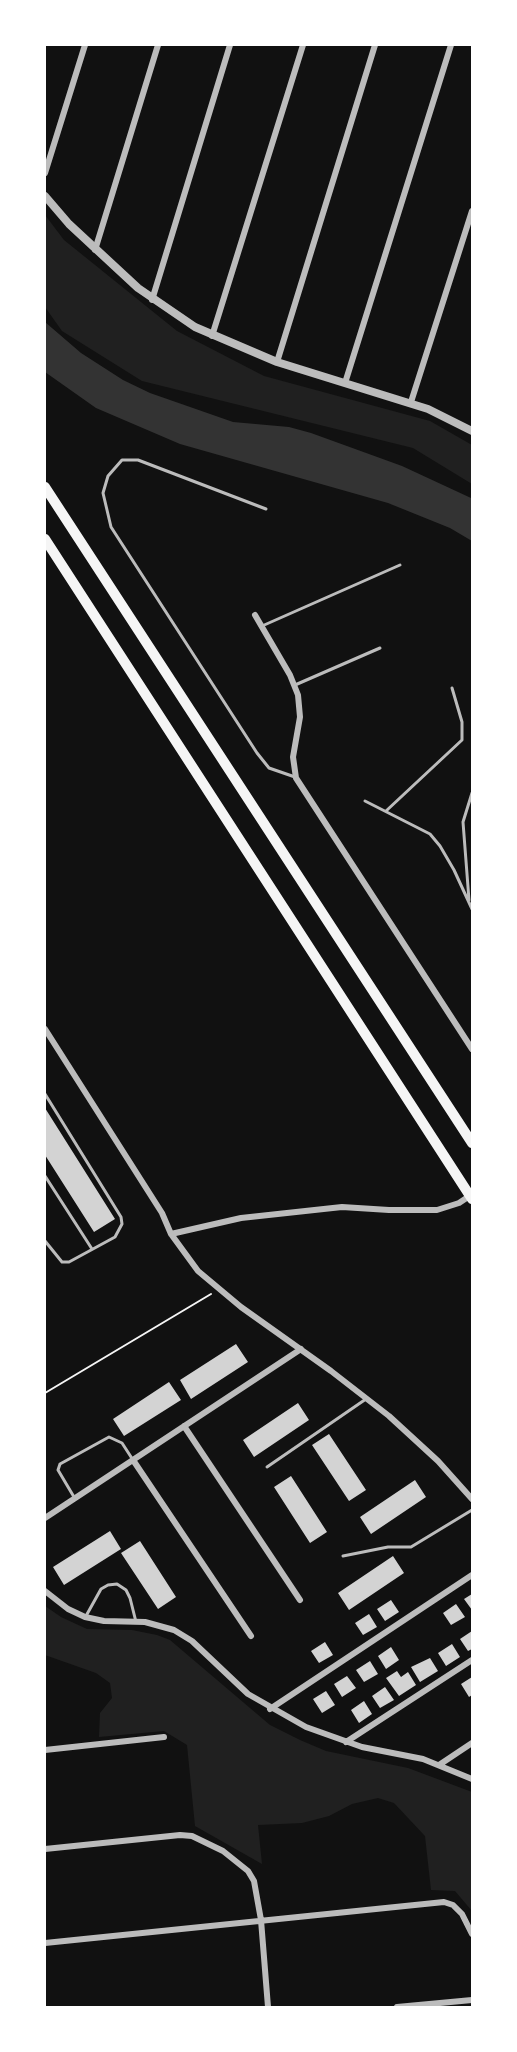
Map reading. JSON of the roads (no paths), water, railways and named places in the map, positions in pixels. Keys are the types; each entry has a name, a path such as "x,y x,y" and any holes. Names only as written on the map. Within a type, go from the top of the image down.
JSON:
{"highway":[{"path":"45,487 472,1143"},
{"path":"45,539 472,1197"}],"street":[{"path":"45,172 85,45"},
{"path":"95,250 158,45"},
{"path":"152,300 230,45"},
{"path":"212,336 303,45"},
{"path":"277,363 375,45"},
{"path":"345,383 451,45"},
{"path":"45,196 55,210 95,250 152,300 212,336 277,363 411,402 472,431"},
{"path":"411,402 472,211"},
{"path":"255,615 294,685 300,717 293,757 296,778 472,1049"},
{"path":"45,1029 162,1213 171,1234 203,1276 218,1290 367,1398 438,1461 472,1499"},
{"path":"171,1234 241,1218 342,1207 437,1210 472,1197"},
{"path":"45,1518 301,1349"},
{"path":"184,1426 300,1600"},
{"path":"133,1460 251,1636"},
{"path":"270,1708 472,1575"},
{"path":"45,1592 68,1609 85,1617 104,1621 164,1626 183,1635 248,1694 306,1727 346,1742 404,1754 472,1779"},
{"path":"346,1742 472,1660"},
{"path":"45,1750 164,1737"},
{"path":"439,1765 472,1743"},
{"path":"45,1849 192,1836 223,1851 248,1871 254,1881 261,1920 268,2007"},
{"path":"45,1943 444,1902 453,1905 462,1914 472,1934"},
{"path":"397,2007 472,2000"}],"lane":[{"path":"266,509 138,460 122,460 108,476 103,493 111,527 256,753 269,768 296,778"},
{"path":"262,626 400,565"},
{"path":"294,685 380,648"},
{"path":"386,811 462,740 462,722 452,688"},
{"path":"469,902 463,822 472,793"},
{"path":"365,801 430,834 440,846 472,909"},
{"path":"45,1094 121,1217 122,1224 115,1237 69,1262 62,1262 52,1254 45,1241"},
{"path":"45,1176 92,1249"},
{"path":"267,1467 367,1398"},
{"path":"75,1498 58,1470 60,1464 110,1437 122,1443 133,1460"},
{"path":"343,1556 388,1547 411,1547 472,1510"},
{"path":"85,1617 101,1589 117,1584 126,1590 136,1622"}]}
